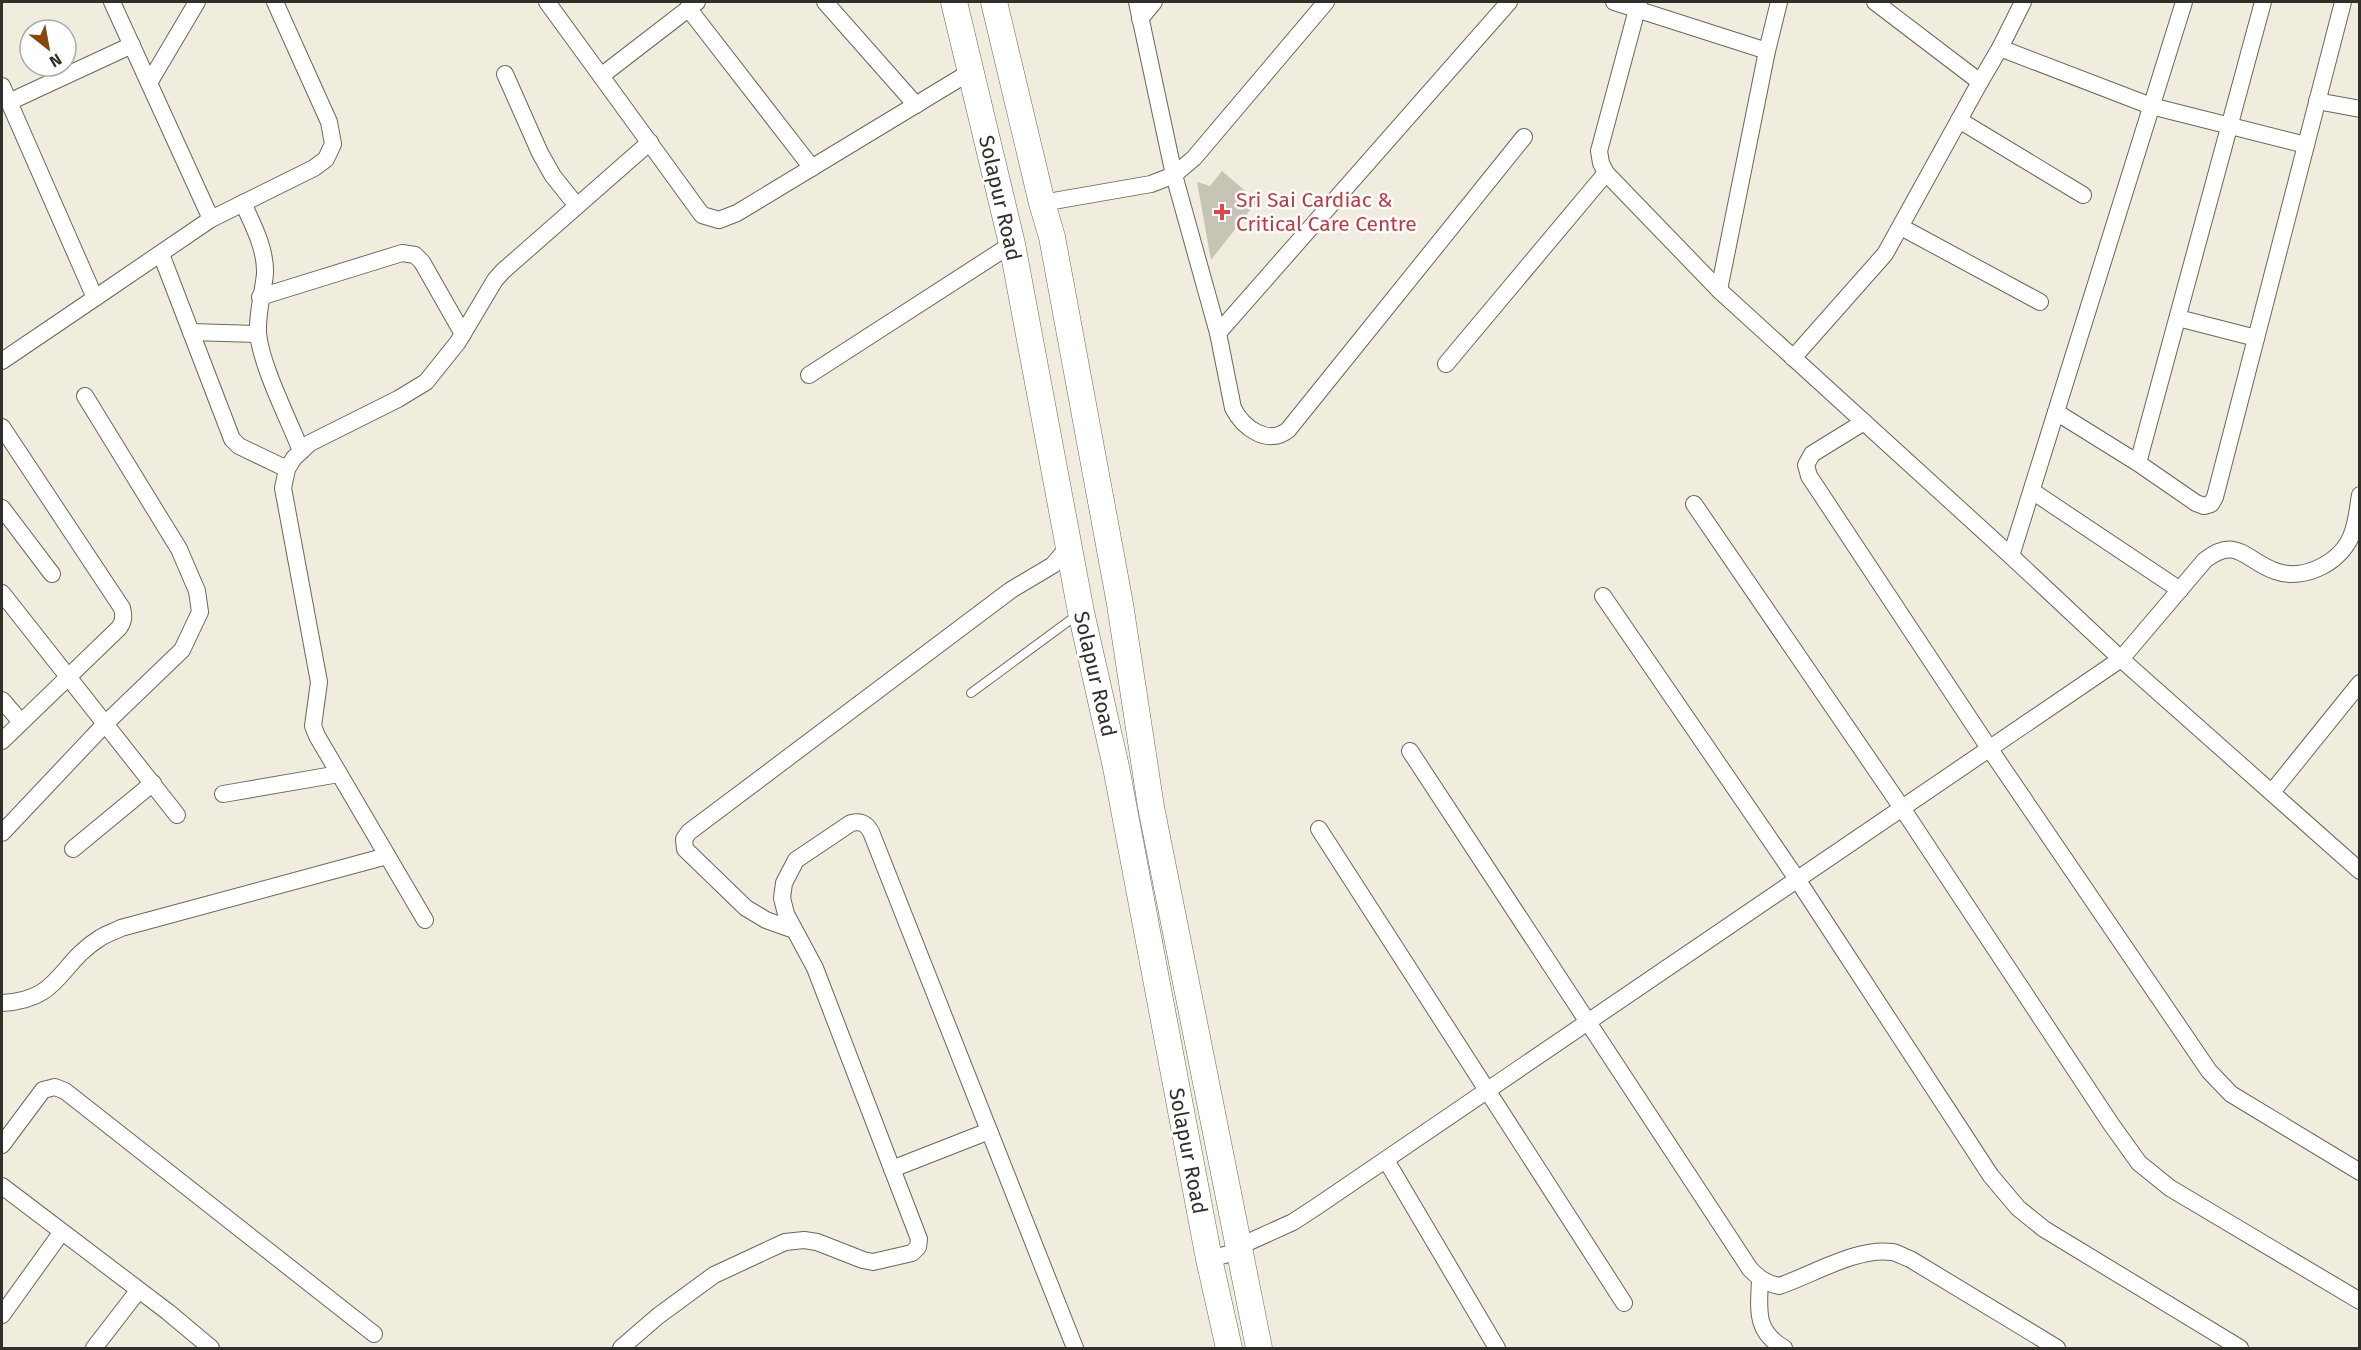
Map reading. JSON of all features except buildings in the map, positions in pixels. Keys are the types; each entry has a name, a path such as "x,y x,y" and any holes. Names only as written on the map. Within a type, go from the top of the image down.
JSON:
{"main road":[{"name":"Solapur Road","path":"954,2 1012,244 1081,612 1116,767 1209,1259 1229,1348"},
{"name":"Solapur Road","path":"994,2 1041,203 1052,237 1114,571 1151,807 1259,1348"}],"street":[{"path":"112,2 211,219"},
{"path":"149,83 197,2"},
{"path":"2,361 211,219 314,168 326,159 333,144 329,122 275,2"},
{"path":"547,2 702,214 719,220 738,213 970,72"},
{"path":"825,2 916,105"},
{"path":"1137,2 1174,175 1218,333 1233,408 1238,418 1265,437 1274,438 1281,435 1524,137"},
{"path":"1140,19 1154,2"},
{"path":"1041,203 1151,184 1174,175 1194,158 1326,2"},
{"path":"1218,333 1509,2"},
{"path":"1614,2 1638,5 1767,51"},
{"path":"1719,290 1779,2"},
{"path":"1875,2 1980,82"},
{"path":"1793,358 1873,269 1901,227 2023,2"},
{"path":"2011,556 2184,2"},
{"path":"2138,463 2263,2"},
{"path":"2056,412 2138,463 2196,503 2204,506 2211,504 2215,497 2343,2"},
{"path":"601,76 692,5 812,168"},
{"path":"1638,5 1599,151 1606,173 1719,290 2121,659 2360,871"},
{"path":"9,102 132,45"},
{"path":"2000,48 2151,106 2306,145"},
{"path":"505,74 540,153 553,176 577,206"},
{"path":"2,86 95,298"},
{"path":"2317,101 2360,109"},
{"path":"1959,120 2083,195"},
{"path":"424,920 317,736 314,726 319,682 283,488 287,469 310,443 398,399 426,382 463,334 503,271 650,142"},
{"path":"1446,364 1606,173"},
{"path":"243,203 261,244 265,272 260,297 258,334 266,363 301,451"},
{"path":"1901,227 2040,302"},
{"path":"809,375 1012,244"},
{"path":"260,297 402,253 415,255 422,262 463,334"},
{"path":"161,254 231,439 239,446 287,469"},
{"path":"2178,318 2256,338"},
{"path":"191,333 258,334"},
{"path":"2,833 105,724 182,650 200,612 197,591 179,549 85,396"},
{"path":"1864,422 1812,454 1806,465 1809,476 1989,748 2209,1071 2231,1094 2360,1172"},
{"path":"2,427 122,608 124,615 123,623 119,628 2,741"},
{"path":"2032,491 2180,590"},
{"path":"1209,1259 1240,1251 1239,1246 1293,1222 2121,659 2205,560 2216,552 2227,549 2240,551 2275,571 2298,573 2317,569 2333,560 2345,547 2353,531 2359,501"},
{"path":"1694,504 1902,808 2110,1124 2139,1163 2170,1188 2360,1301"},
{"path":"2,508 52,574"},
{"path":"802,943 756,915 738,901 685,849 684,839 689,832 1011,590 1053,565 1069,546"},
{"path":"2,593 177,815"},
{"path":"1603,596 1797,879 1991,1176 2018,1208 2044,1229 2240,1348"},
{"path":"2272,792 2360,683"},
{"path":"2,700 21,722"},
{"path":"1410,751 1586,1022 1750,1269 1760,1279 1779,1286 1837,1263 1873,1252 1893,1252 1910,1259 2057,1348"},
{"path":"223,794 339,774"},
{"path":"73,849 153,783"},
{"path":"621,1348 658,1316 714,1275 785,1242 804,1240 817,1242 873,1262 912,1253 918,1247 920,1239 802,943 786,914 782,898 789,871 796,860 850,823 859,821 867,826 897,897 1075,1348"},
{"path":"1319,829 1624,1303"},
{"path":"2,1003 18,1002 45,992 100,937 122,928 387,856"},
{"path":"2,1145 43,1090 55,1087 65,1091 374,1334"},
{"path":"892,1169 989,1131"},
{"path":"1386,1160 1497,1348"},
{"path":"2,1186 168,1312 211,1348"},
{"path":"2,1315 61,1233"},
{"path":"1760,1279 1759,1320 1777,1347"},
{"path":"94,1348 138,1291"}],"lane":[{"path":"971,693 1081,612"}],"place":[{"name":"Sri Sai Cardiac & Critical Care Centre","path":"1222,212"}]}
